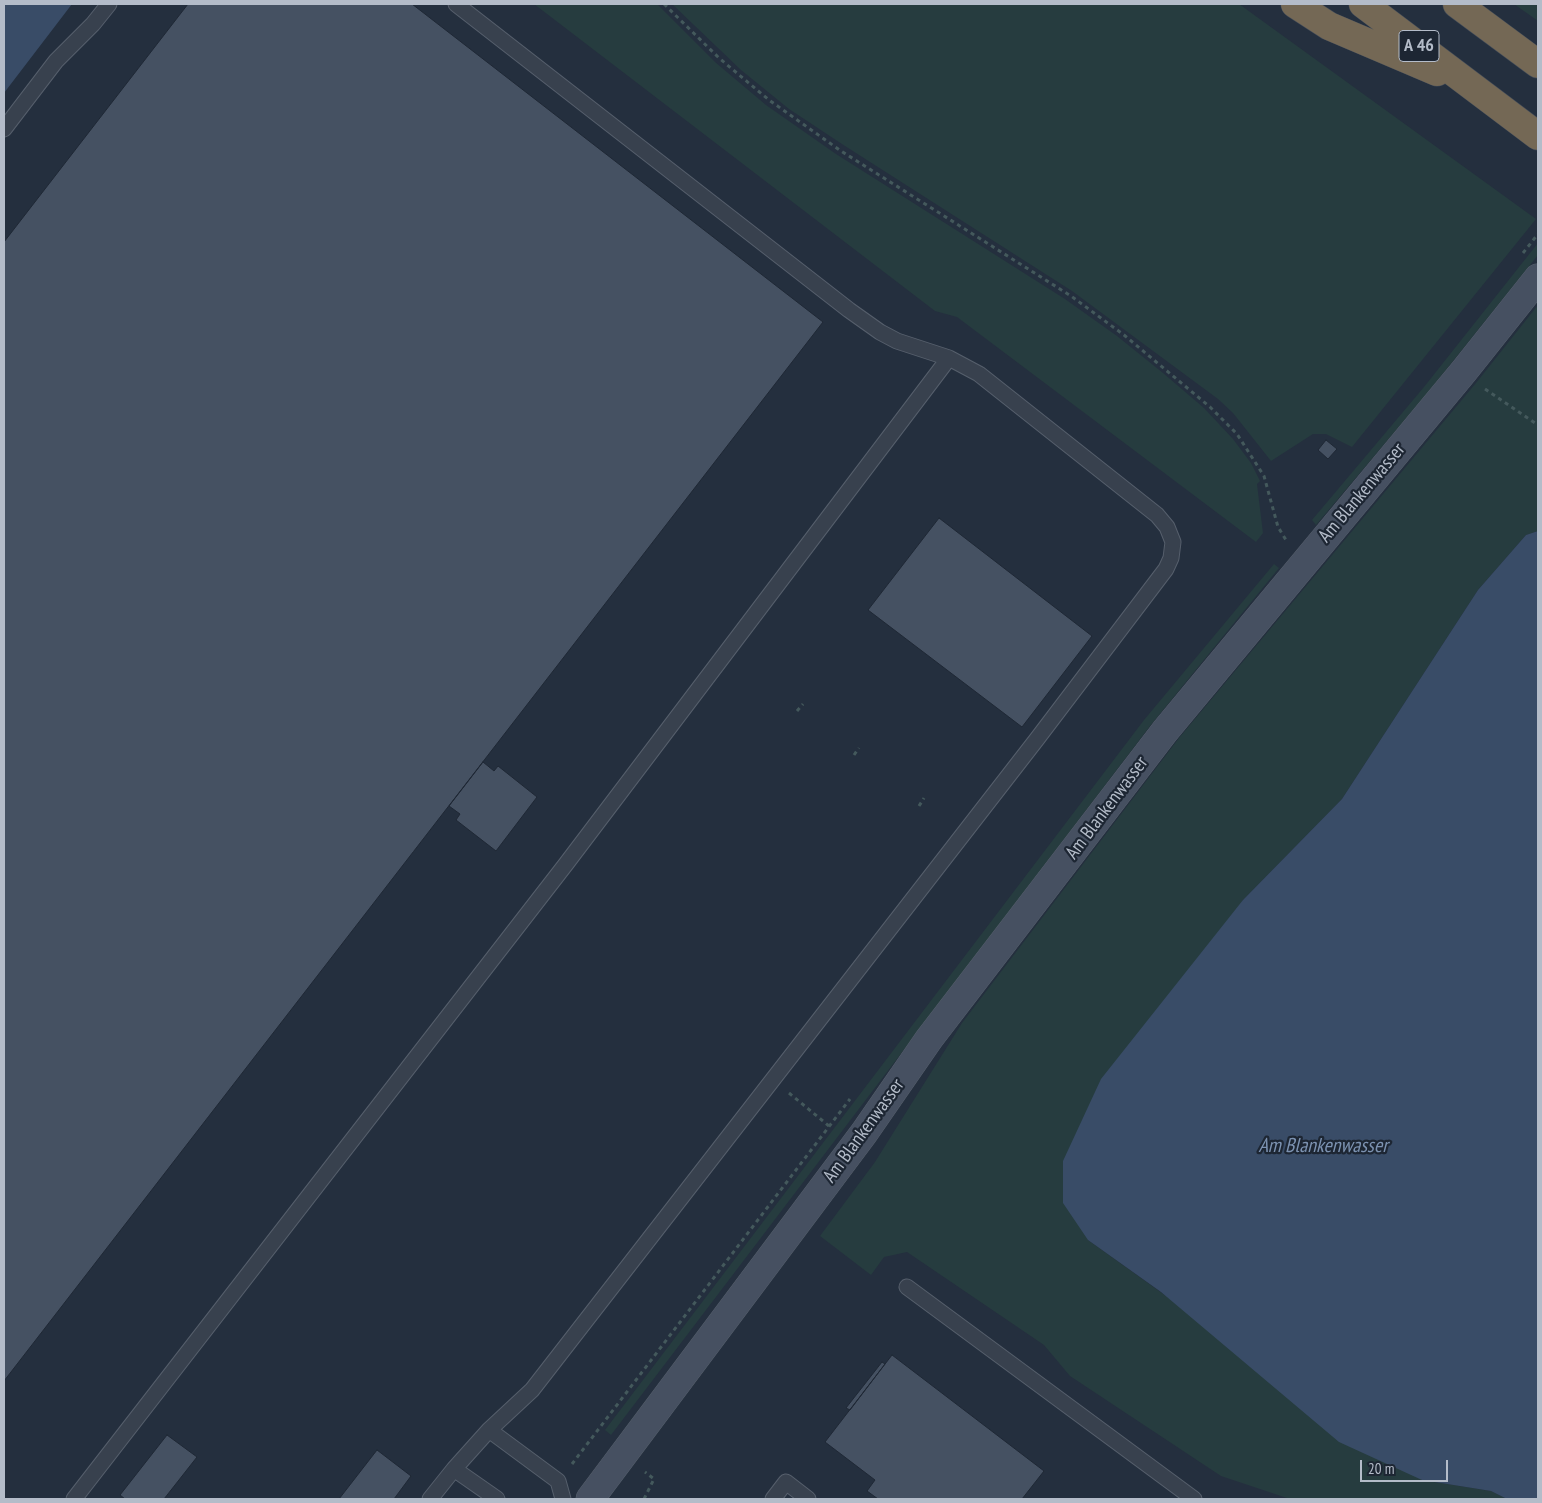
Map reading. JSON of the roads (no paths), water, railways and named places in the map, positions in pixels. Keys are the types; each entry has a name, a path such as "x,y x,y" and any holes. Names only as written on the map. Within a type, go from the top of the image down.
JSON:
{"highway":[{"path":"1295,4 1329,26 1475,88"},
{"name":"A 46","path":"1364,4 1538,136"},
{"path":"1457,4 1538,64"}],"street":[{"name":"Am Blankenwasser","path":"590,1499 852,1149 929,1039 1165,731 1464,371 1538,278"}],"lane":[{"path":"4,129 56,61 93,24 109,4"},
{"path":"430,1499 489,1430 538,1383 1037,739 1166,569 1172,558 1173,542 1167,527 1157,515 979,374 950,358 897,341 880,332 456,4"},
{"path":"74,1499 561,870 950,358"},
{"path":"907,1287 1194,1499"},
{"path":"489,1430 558,1481 563,1499"},
{"path":"454,1469 497,1499"},
{"path":"773,1499 786,1482 808,1499"}],"water":[{"path":"4,4 72,4 4,93"},
{"name":"Am Blankenwasser","path":"1538,531 1538,1499 1507,1499 1491,1491 1422,1480 1339,1442 1161,1292 1088,1240 1063,1203 1063,1161 1101,1079 1243,900 1342,799 1478,590 1526,535"}]}
